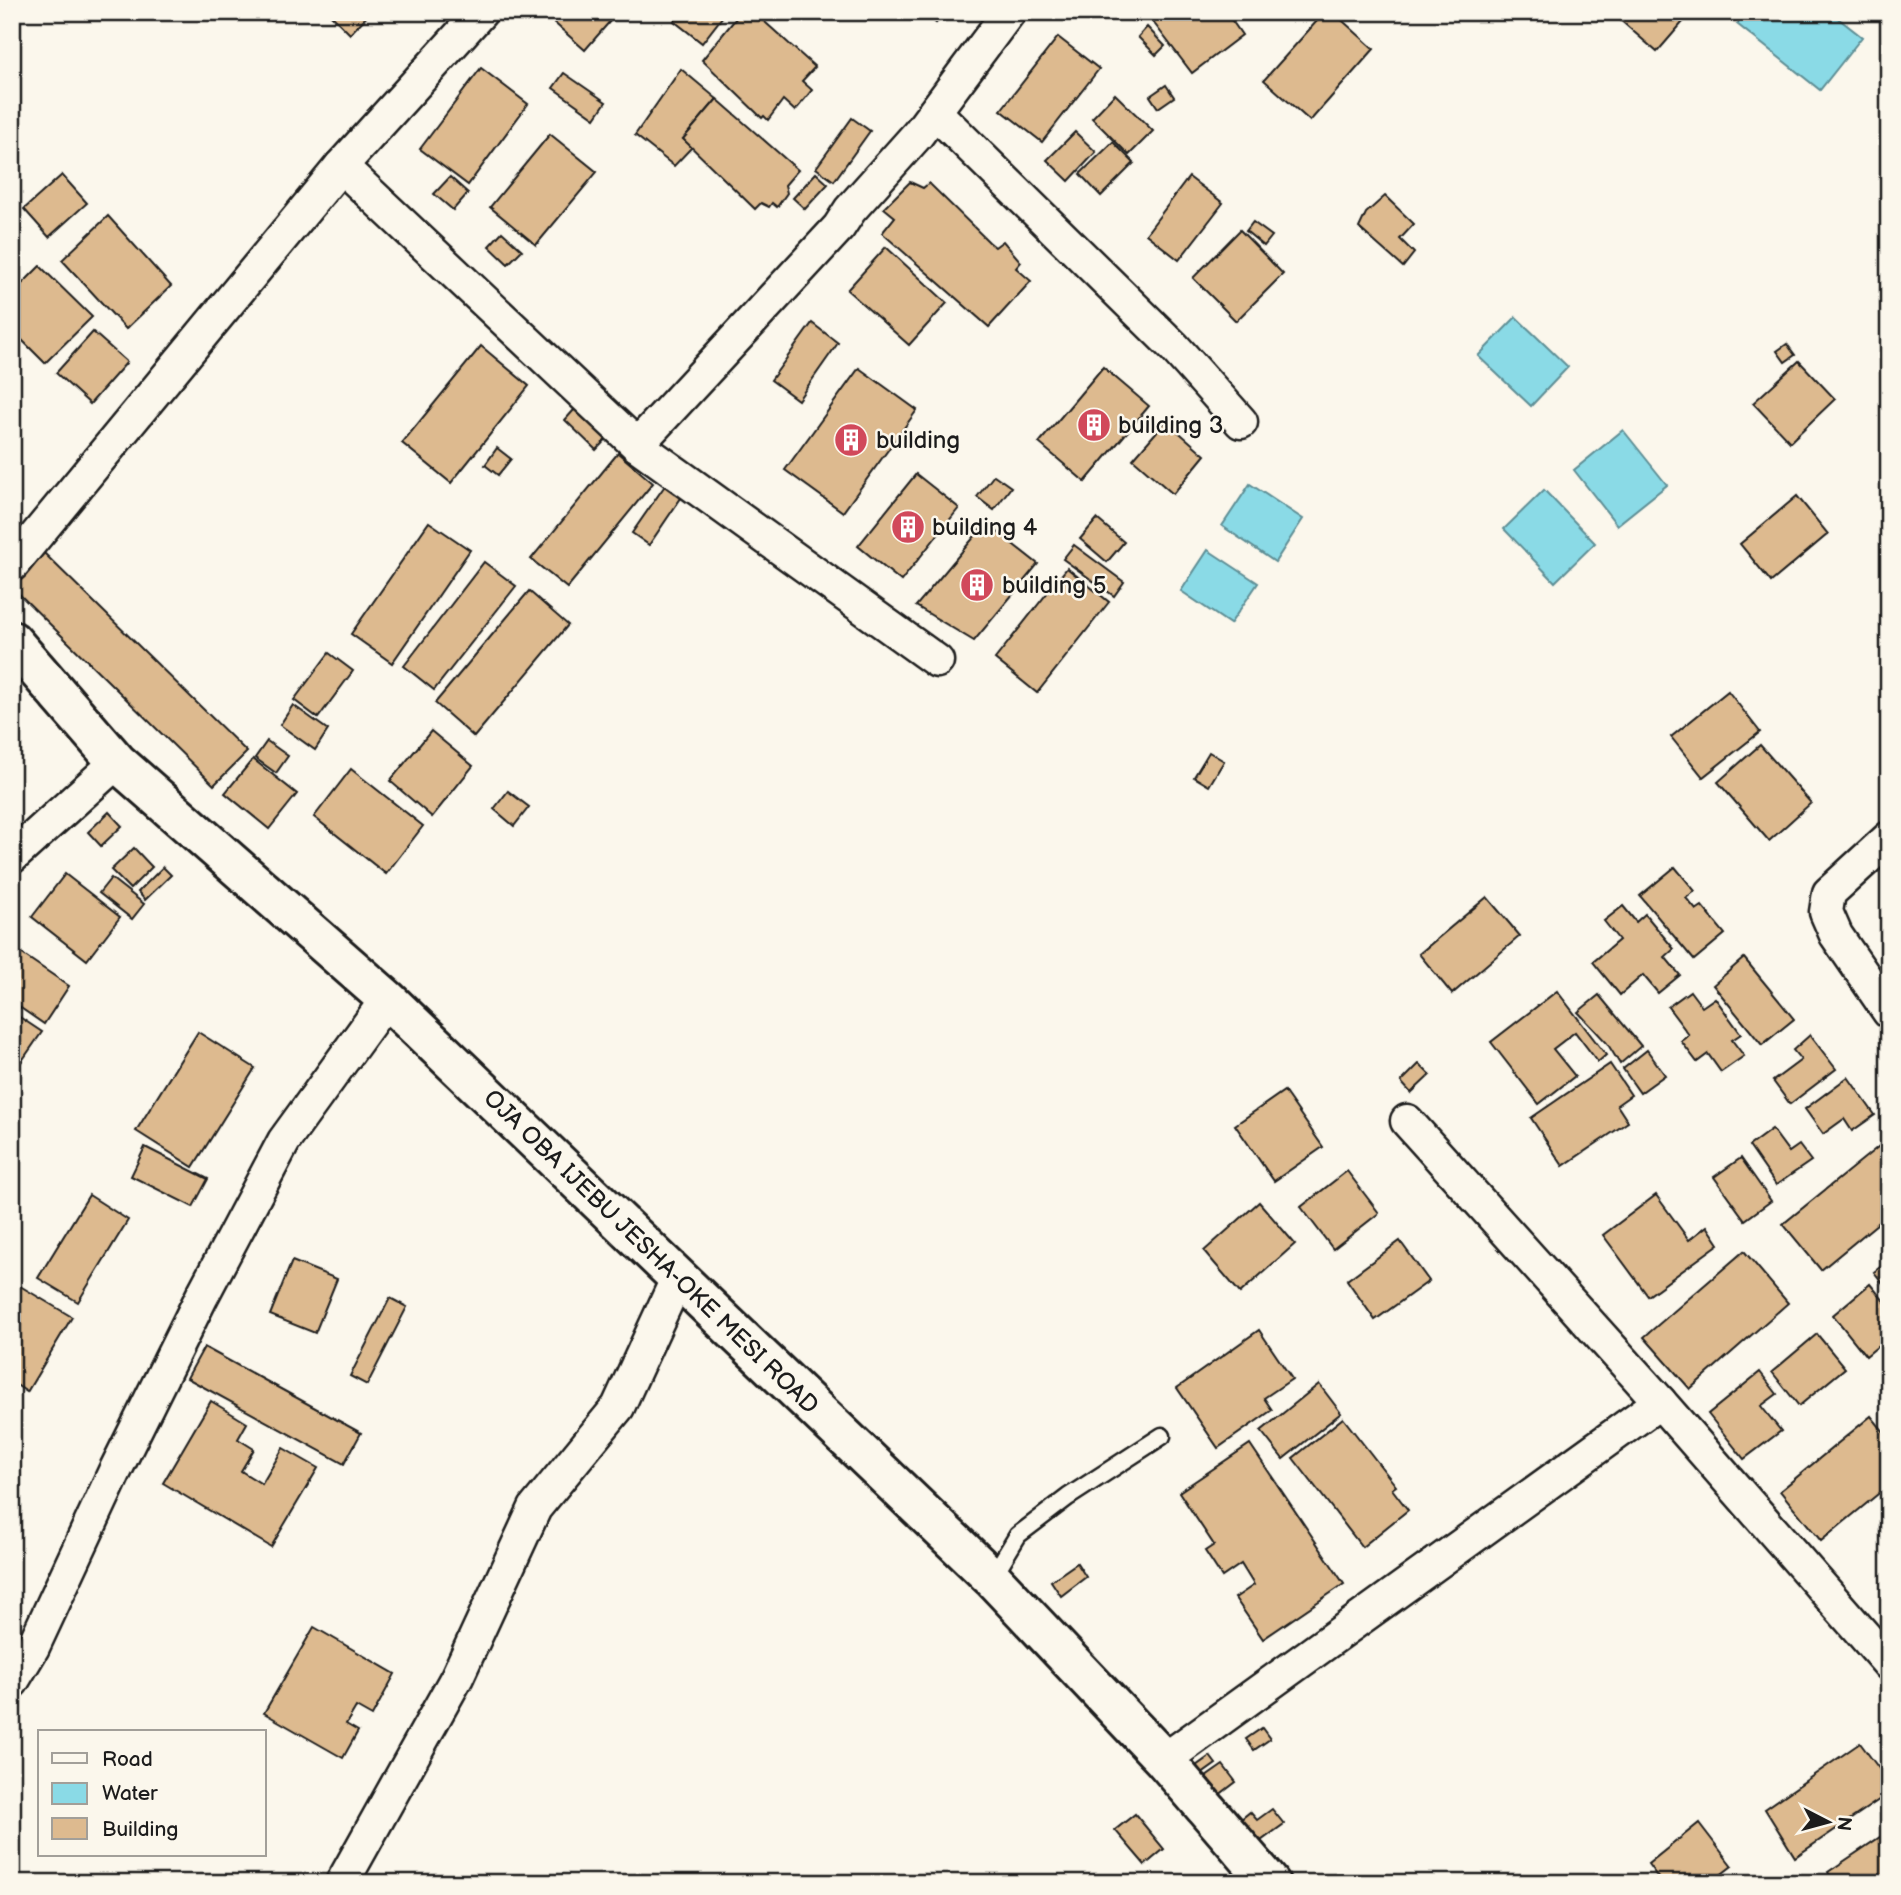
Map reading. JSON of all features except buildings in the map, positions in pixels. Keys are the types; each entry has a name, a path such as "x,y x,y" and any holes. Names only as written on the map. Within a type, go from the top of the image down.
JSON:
{"main road":[{"name":"OJA OBA IJEBU JESHA-OKE MESI ROAD","path":"12,641 117,762 387,999 992,1578 1164,1760 1270,1883"}],"street":[{"path":"12,565 341,166 481,12"},
{"path":"637,445 839,228 850,210 918,134 1009,12"},
{"path":"935,111 1175,348 1241,422"},
{"path":"341,166 637,445 937,661"},
{"path":"12,857 117,762"},
{"path":"1889,838 1829,893 1826,912 1836,935 1889,1012"},
{"path":"12,1682 33,1647 115,1471 202,1296 285,1141 387,999"},
{"path":"1407,1121 1660,1402 1889,1664"},
{"path":"342,1883 457,1677 535,1508 618,1407 678,1277"},
{"path":"1164,1760 1660,1402"}],"lane":[{"path":"992,1578 1018,1535 1068,1497 1162,1436"}],"water":[{"path":"1746,12 1830,12 1862,37 1820,90 1737,24"},
{"path":"1516,317 1568,367 1531,406 1478,356"},
{"path":"1623,430 1667,485 1617,525 1574,470"},
{"path":"1250,484 1303,519 1275,562 1222,526"},
{"path":"1544,490 1595,543 1555,582 1504,529"},
{"path":"1208,550 1258,583 1230,624 1181,591"}],"place":[{"name":"building 3","path":"1094,425"},
{"name":"building","path":"851,440"},
{"name":"building 4","path":"908,527"},
{"name":"building 5","path":"977,585"}]}
